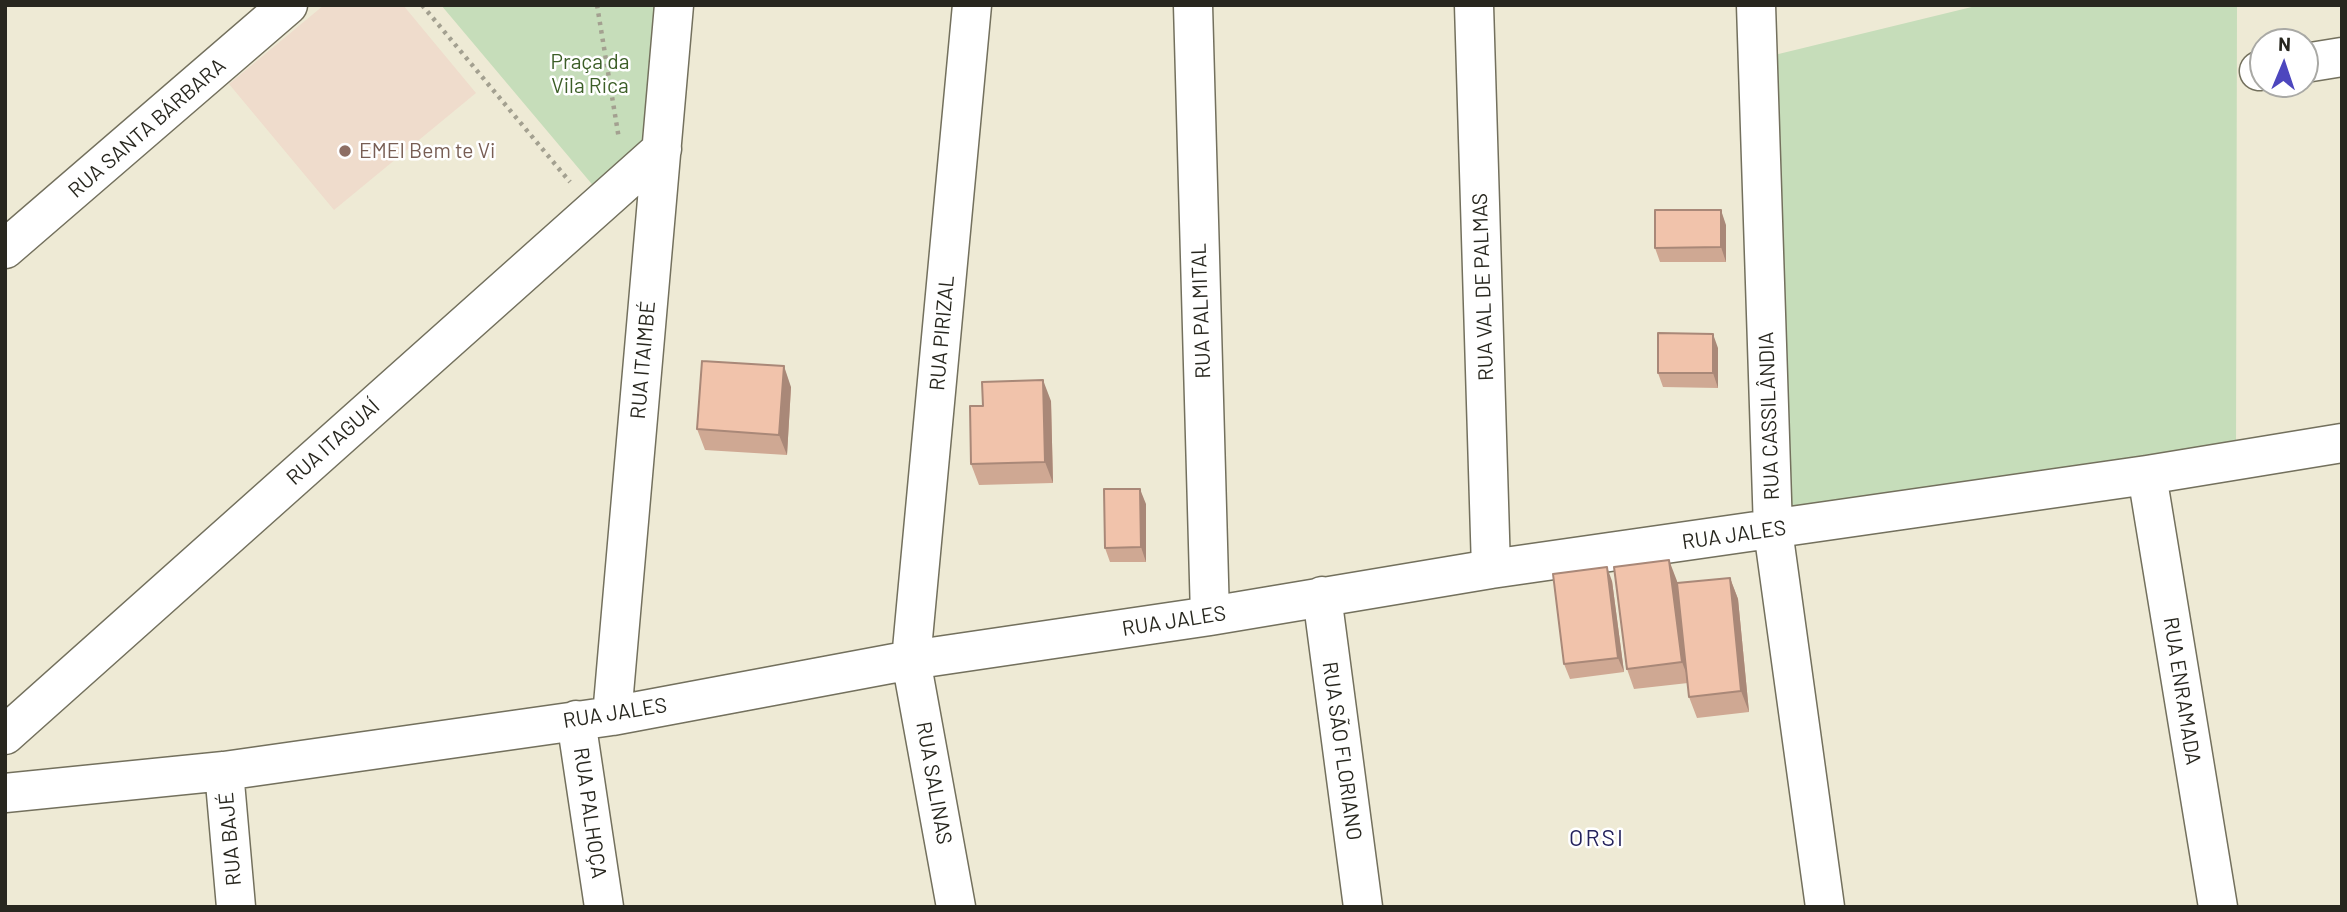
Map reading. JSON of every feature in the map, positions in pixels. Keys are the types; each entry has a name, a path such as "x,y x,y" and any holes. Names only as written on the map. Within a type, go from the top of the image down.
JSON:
{"street":[{"name":"RUA ITAIMBÉ","path":"594,718 662,149 674,5"},
{"name":"RUA PIRIZAL","path":"911,660 972,5"},
{"name":"RUA PALMITAL","path":"1192,5 1210,616"},
{"name":"RUA VAL DE PALMAS","path":"1474,5 1492,569"},
{"name":"RUA CASSILÂNDIA","path":"1756,5 1773,530 1825,907"},
{"name":"RUA SANTA BÁRBARA","path":"5,250 272,11"},
{"path":"2319,61 2342,57"},
{"name":"RUA ITAGUAÍ","path":"5,735 662,149"},
{"name":"RUA JALES","path":"5,793 224,771 594,718 911,660 1210,616 1492,569 2147,475 2342,443"},
{"name":"RUA ENRAMADA","path":"2147,475 2218,907"},
{"name":"RUA SÃO FLORIANO","path":"1322,596 1363,907"},
{"name":"RUA SALINAS","path":"911,660 956,907"},
{"name":"RUA PALHOÇA","path":"594,718 604,907"},
{"name":"RUA BAJÉ","path":"224,771 236,907"}],"path":[{"path":"422,5 593,209"},
{"path":"597,5 626,180"}],"shaded area":[{"name":"EMEI Bem te Vi","path":"324,5 403,5 476,93 334,210 229,84"}],"green space":[{"name":"Praça da Vila Rica","path":"441,5 665,5 654,143 596,189"},
{"path":"1980,5 2237,5 2236,460 1773,530 1758,59"}],"building":[{"path":"1655,210 1721,210 1721,247 1655,248"},
{"path":"1658,333 1713,334 1713,373 1658,373"},
{"path":"702,361 784,366 779,435 697,429"},
{"path":"1043,380 1045,462 971,464 970,406 983,406 982,382"},
{"path":"1104,489 1140,489 1141,547 1105,548"},
{"path":"1669,560 1682,662 1627,669 1614,567"},
{"path":"1607,567 1618,658 1564,664 1553,574"},
{"path":"1730,578 1741,691 1689,697 1677,583"}],"place":[{"name":"EMEI Bem te Vi","path":"345,151"}],"district":[{"name":"ORSI","path":"1597,838"}]}
